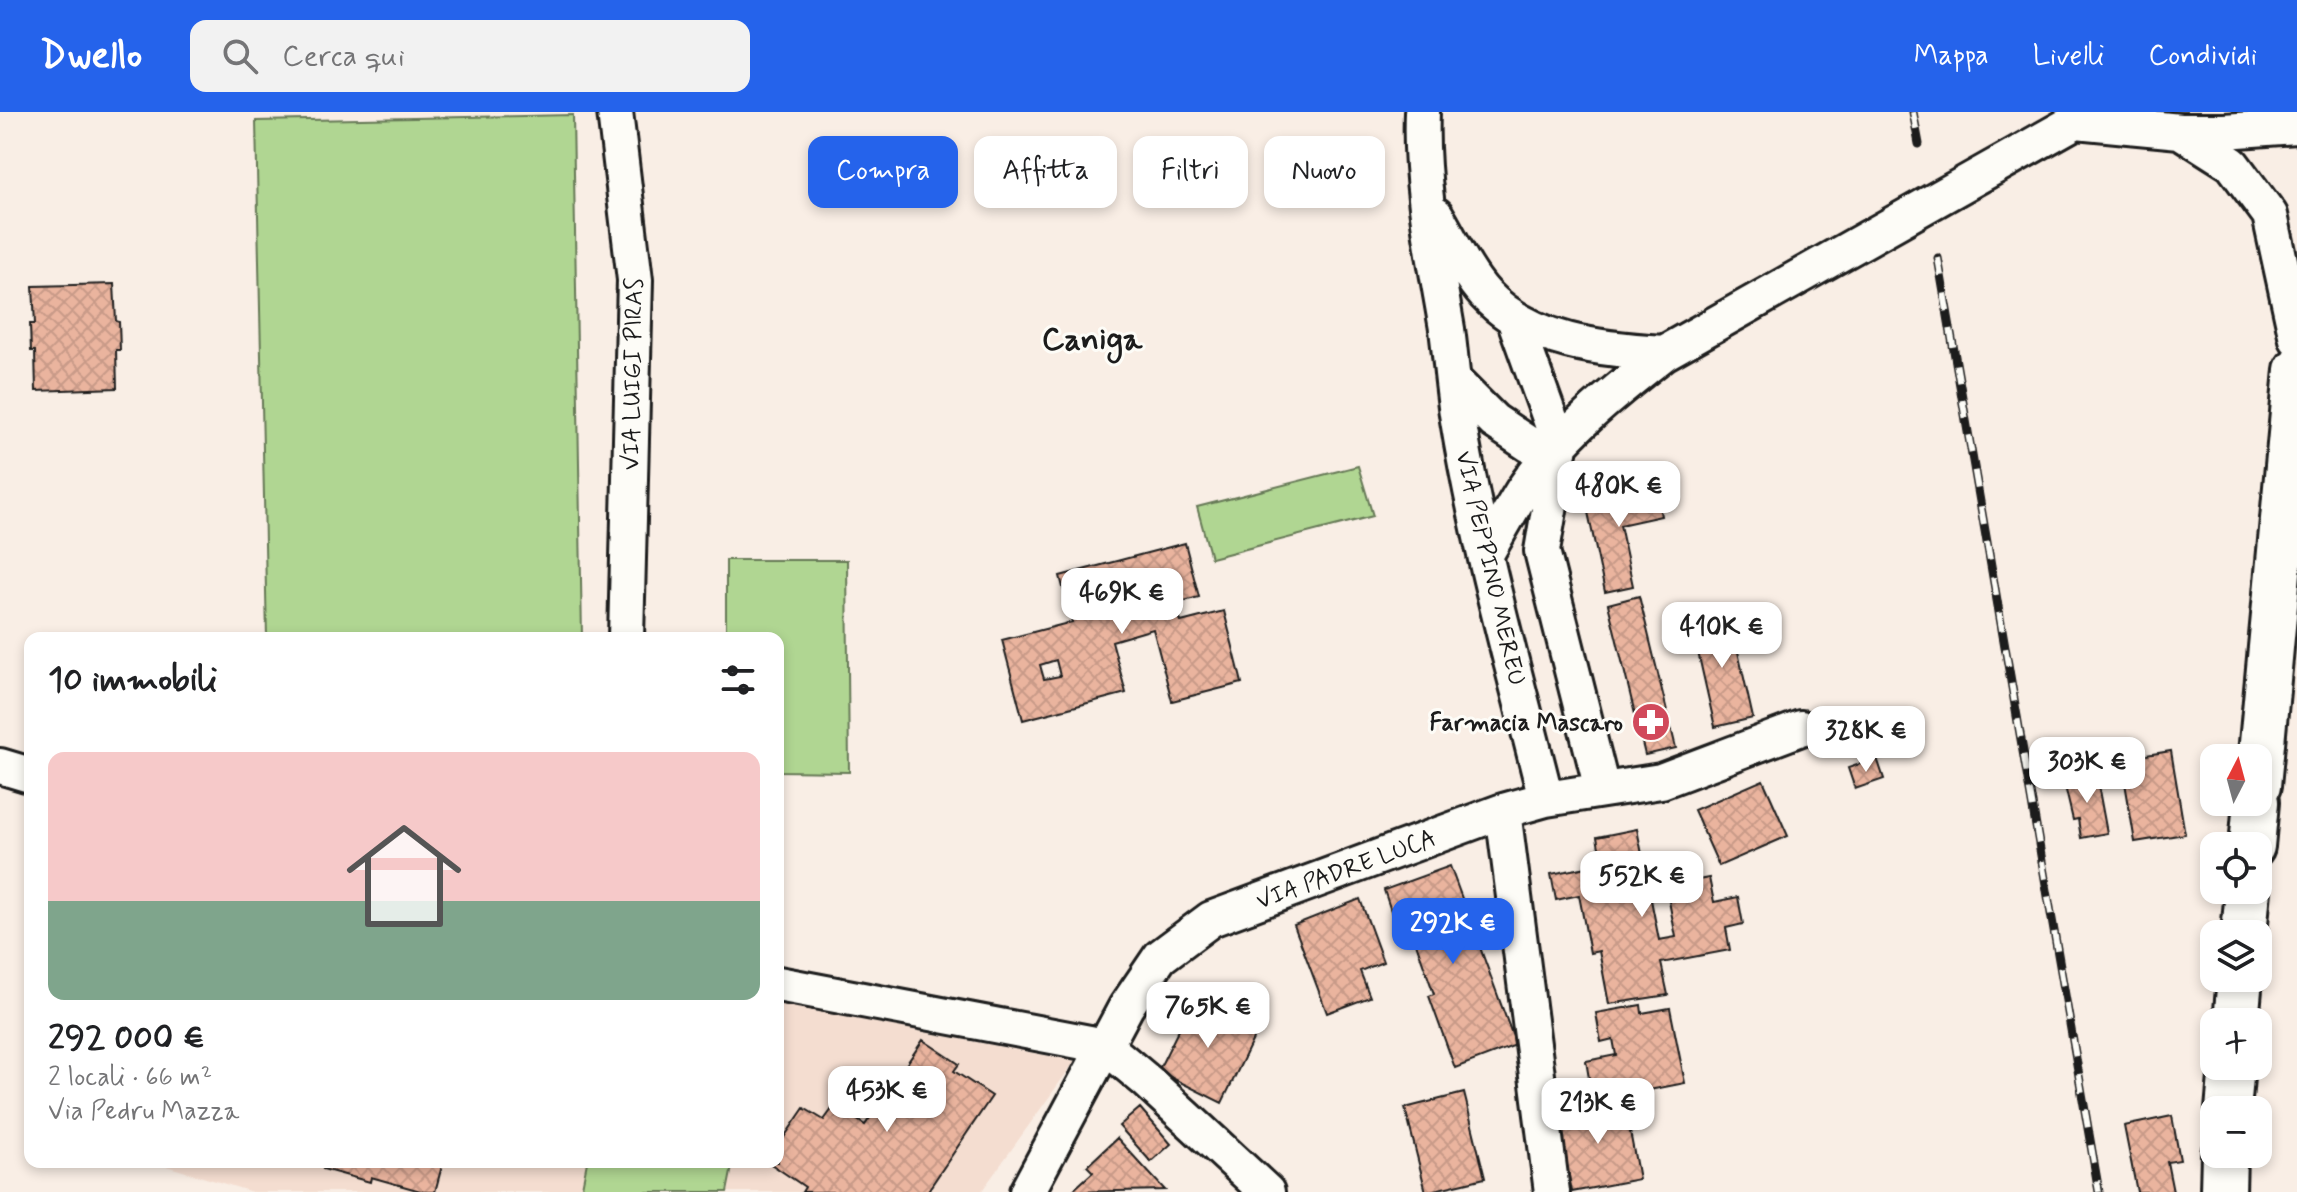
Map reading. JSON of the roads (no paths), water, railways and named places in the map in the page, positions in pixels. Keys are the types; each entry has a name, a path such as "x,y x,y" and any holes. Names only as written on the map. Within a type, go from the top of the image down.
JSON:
{"street":[{"name":"VIA LUIGI PIRAS","path":"615,112 635,280 626,632"},
{"name":"VIA PEPPINO MEREU","path":"1422,112 1421,133 1428,201 1455,382 1457,417 1486,554 1546,799"},
{"path":"1486,554 1524,488 1560,446 1608,397 1664,353 2084,116 2180,131 2297,126"},
{"path":"2180,131 2232,164 2270,215 2297,339"},
{"name":"VIA PEPPINO MEREU","path":"1428,201 1484,293 1515,321 1578,343 1664,353"},
{"name":"VIA PEPPINO MEREU","path":"1455,382 1494,421 1530,445 1560,446 1515,321"},
{"path":"2262,744 2297,370"},
{"path":"1560,446 1542,551 1602,789"},
{"name":"VIA PADRE LUCA","path":"1029,1191 1126,1007 1160,957 1211,919 1503,811 1546,799 1661,781 1801,728"},
{"path":"0,766 24,773"},
{"path":"1503,811 1552,1192"},
{"path":"784,985 1105,1046 1267,1192"},
{"path":"2223,1192 2224,1168"}],"railway":[{"path":"1913,112 1919,144"},
{"path":"1938,258 2099,1192"}],"place":[{"name":"Farmacia Mascaro","path":"1651,722"}],"district":[{"name":"Caniga","path":"1092,338"}]}
